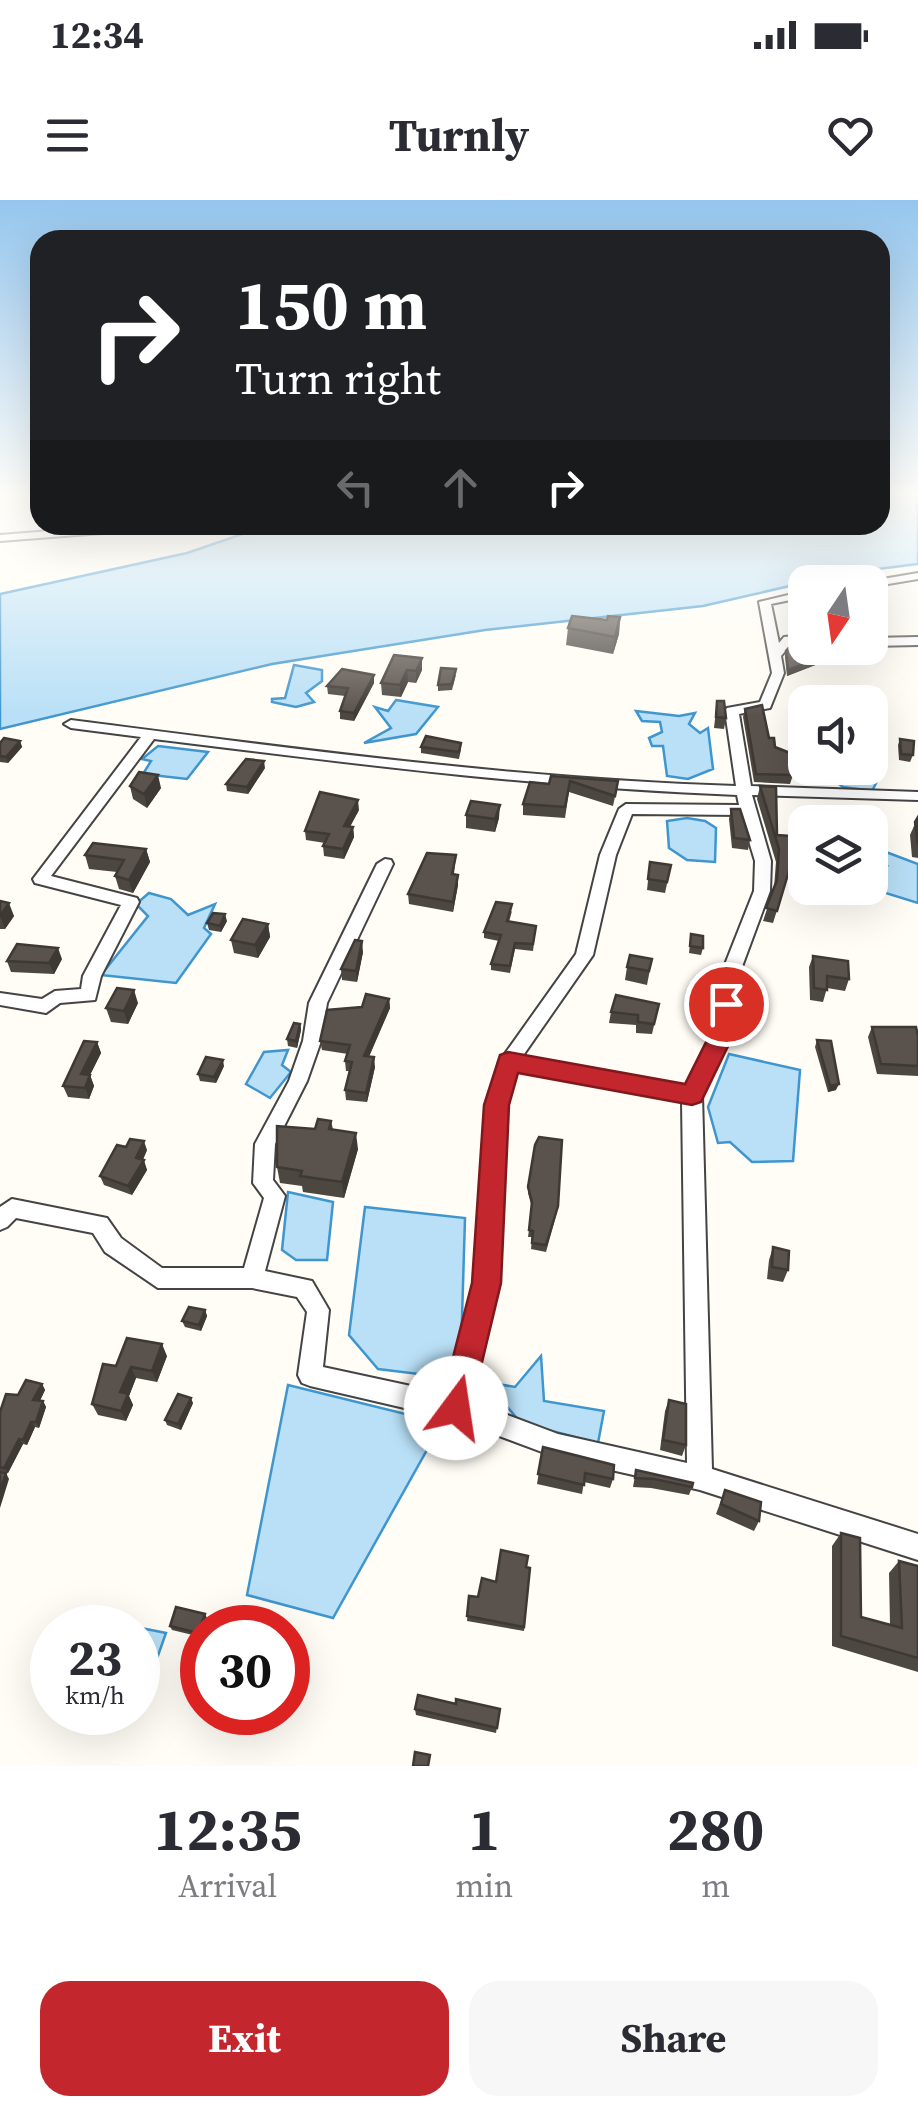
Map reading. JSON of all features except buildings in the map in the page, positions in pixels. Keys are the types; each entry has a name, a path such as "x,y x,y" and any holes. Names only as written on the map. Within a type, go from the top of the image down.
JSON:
{"street":[{"path":"888,581 918,576"},
{"path":"700,1478 692,1095 721,1036 730,972 762,891 763,861 747,810 732,711 766,705 778,673 764,602 788,597"},
{"path":"774,656 788,640"},
{"path":"888,642 918,641"},
{"path":"71,724 307,754 635,787 918,796"},
{"path":"0,999 46,1006 54,997 89,995 92,976 131,902 41,879 152,732"},
{"path":"456,1408 487,1283 496,1105 508,1062 584,955 608,854 626,809 747,810"},
{"path":"252,1278 275,1196 263,1183 265,1144 298,1081 312,1042 318,1003 385,864"},
{"path":"508,1062 692,1095"},
{"path":"0,1221 12,1208 100,1224 113,1245 158,1278 252,1278 304,1288 318,1310 310,1375 456,1408 558,1446 700,1478 918,1547"}],"water":[{"path":"114,569 788,569 788,586 703,606 485,630 272,664 0,729 0,594"},
{"path":"294,665 322,670 322,681 306,693 314,702 296,707 272,702 285,698"},
{"path":"396,700 438,707 416,734 364,743 391,728 375,707 388,711"},
{"path":"636,711 679,716 695,713 689,724 700,733 708,728 713,769 688,779 667,776 663,746 652,746 649,738 662,732 660,722 642,721"},
{"path":"158,746 208,752 187,779 143,774 151,761 142,759"},
{"path":"840,785 875,785 872,791"},
{"path":"667,821 705,821 716,828 715,862 687,860 669,848"},
{"path":"888,853 918,864 918,903 888,894"},
{"path":"149,893 171,899 188,915 215,904 204,928 211,934 176,983 101,975 148,916 136,904"},
{"path":"288,1050 282,1065 291,1072 270,1098 246,1084 264,1052"},
{"path":"729,1054 800,1070 793,1161 752,1162 730,1142 718,1143 708,1107"},
{"path":"288,1192 333,1202 327,1260 296,1260 282,1250"},
{"path":"365,1207 465,1218 461,1352 443,1377 378,1369 349,1335"},
{"path":"541,1356 544,1401 604,1411 598,1443 521,1423 486,1382 515,1387"},
{"path":"288,1385 442,1423 333,1618 310,1612 310,1605 284,1605 247,1595"}],"route":[{"path":"456,1408 487,1283 496,1105 508,1062 692,1095 721,1036 726,1004"}]}
